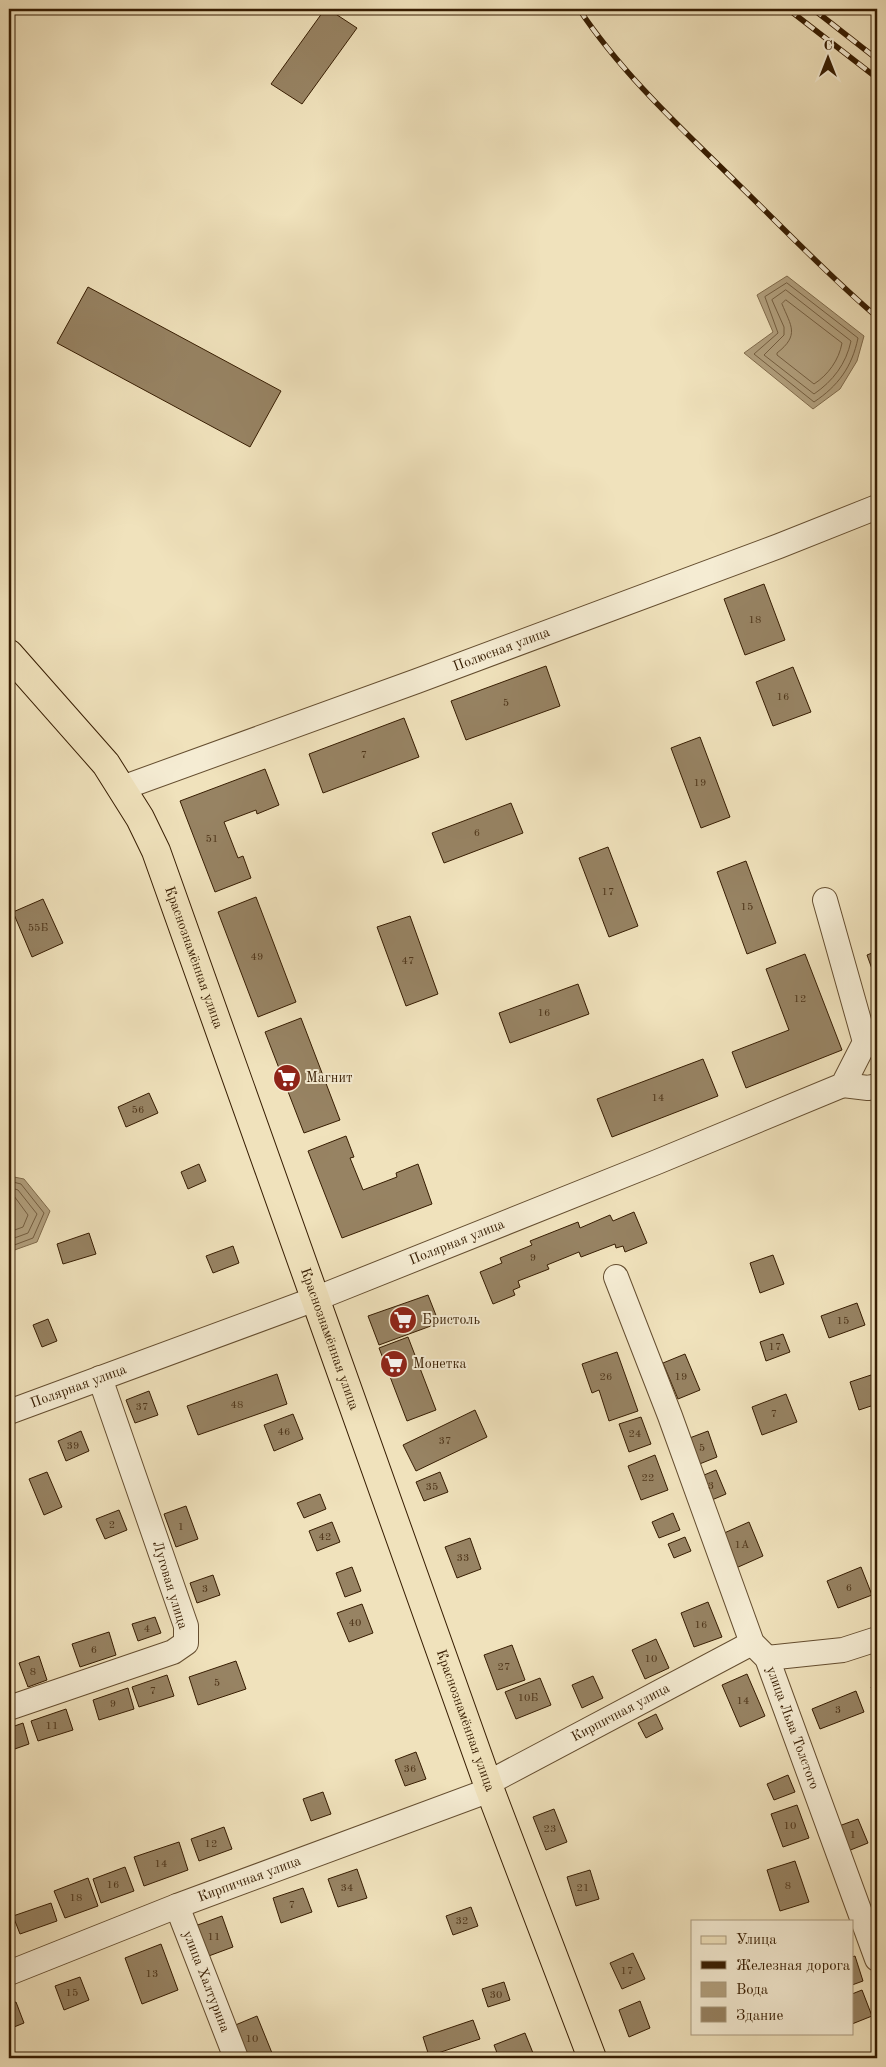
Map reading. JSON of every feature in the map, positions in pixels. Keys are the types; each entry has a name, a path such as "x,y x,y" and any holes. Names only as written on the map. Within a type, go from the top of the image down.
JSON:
{"main road":[{"name":"Краснознамённая улица","path":"9,654 42,694 84,739 122,788 140,818 156,851 489,1787 592,2058"}],"street":[{"name":"Полюсная улица","path":"122,788 779,546 877,507"},
{"path":"824,900 871,1043 843,1085 868,1088 877,1086"},
{"name":"Полярная улица","path":"9,1412 315,1299 843,1085"},
{"name":"улица Льва Толстого","path":"616,1277 877,1960"},
{"name":"Луговая улица","path":"9,1708 173,1652 186,1643 186,1626 100,1378"},
{"name":"Кирпичная улица","path":"9,1973 177,1906 489,1787 760,1650 843,1650 877,1639"},
{"name":"улица Халтурина","path":"177,1906 236,2058"}],"water":[{"path":"787,276 864,336 857,361 840,389 813,409 744,353 773,332 757,295"},
{"path":"9,1176 24,1179 50,1211 37,1242 9,1252"}],"building":[{"path":"325,9 328,9 357,28 302,104 271,84"},
{"path":"88,287 281,391 250,447 57,343"},
{"path":"764,584 785,640 745,655 724,599"},
{"path":"546,666 560,706 466,740 451,701"},
{"path":"793,667 811,712 773,726 756,682"},
{"path":"404,718 419,757 323,793 309,754"},
{"path":"700,737 730,817 701,828 671,748"},
{"path":"265,769 279,805 257,814 256,810 224,822 238,858 243,856 251,878 215,892 180,801"},
{"path":"511,803 523,833 444,863 432,833"},
{"path":"608,847 638,926 609,937 579,858"},
{"path":"746,861 776,943 747,954 717,872"},
{"path":"256,897 296,1002 258,1017 218,912"},
{"path":"43,899 63,943 32,957 13,912"},
{"path":"410,916 438,994 406,1006 377,927"},
{"path":"877,951 877,983 867,955"},
{"path":"805,954 842,1050 746,1088 732,1052 789,1030 766,969"},
{"path":"578,984 589,1014 510,1043 499,1013"},
{"path":"301,1018 340,1120 304,1133 265,1032"},
{"path":"703,1059 718,1096 612,1137 597,1099"},
{"path":"149,1093 158,1113 126,1127 118,1107"},
{"path":"346,1136 354,1157 350,1158 363,1190 397,1177 396,1173 418,1164 432,1204 342,1238 308,1151"},
{"path":"199,1164 206,1181 188,1189 181,1172"},
{"path":"634,1212 647,1243 625,1252 623,1246 616,1248 615,1244 581,1257 579,1252 547,1265 549,1269 518,1281 520,1287 513,1290 515,1295 493,1304 480,1272 502,1263 500,1258 532,1245 530,1241 578,1222 580,1228 610,1215 613,1221"},
{"path":"89,1233 96,1254 63,1264 57,1244"},
{"path":"233,1246 239,1263 213,1273 206,1256"},
{"path":"773,1255 784,1284 760,1293 750,1263"},
{"name":"Бристоль","path":"428,1295 439,1323 379,1345 368,1316"},
{"path":"857,1303 865,1325 829,1338 821,1316"},
{"path":"48,1319 57,1341 42,1347 33,1325"},
{"path":"783,1334 790,1352 766,1361 760,1342"},
{"path":"408,1337 436,1410 407,1421 379,1348"},
{"path":"617,1352 638,1411 609,1421 599,1390 592,1393 582,1364"},
{"path":"685,1354 700,1390 678,1399 663,1363"},
{"path":"877,1373 877,1404 859,1410 850,1382"},
{"path":"277,1374 287,1404 198,1435 187,1406"},
{"path":"149,1391 158,1415 135,1423 126,1400"},
{"path":"786,1394 797,1422 762,1435 752,1407"},
{"path":"475,1410 487,1437 416,1471 403,1445"},
{"path":"293,1414 303,1439 274,1451 264,1425"},
{"path":"641,1417 651,1444 629,1452 619,1424"},
{"path":"81,1431 89,1451 66,1461 58,1441"},
{"path":"708,1431 717,1457 697,1465 687,1439"},
{"path":"655,1455 668,1490 641,1500 628,1466"},
{"path":"716,1470 726,1494 707,1502 697,1478"},
{"path":"47,1472 62,1507 44,1515 29,1479"},
{"path":"440,1472 448,1492 424,1501 416,1482"},
{"path":"320,1494 326,1509 304,1518 297,1503"},
{"path":"186,1506 198,1539 176,1547 164,1514"},
{"path":"119,1510 127,1530 105,1539 96,1519"},
{"path":"673,1513 680,1530 659,1538 652,1522"},
{"path":"332,1522 340,1542 317,1551 309,1531"},
{"path":"749,1522 763,1556 736,1568 722,1534"},
{"path":"685,1537 691,1551 674,1558 668,1544"},
{"path":"470,1538 481,1569 457,1578 445,1547"},
{"path":"352,1567 361,1591 345,1597 336,1573"},
{"path":"861,1567 872,1595 838,1608 827,1581"},
{"path":"213,1575 220,1595 197,1603 190,1583"},
{"path":"708,1602 722,1637 694,1647 681,1613"},
{"path":"362,1604 373,1633 349,1642 337,1613"},
{"path":"155,1617 161,1633 138,1641 132,1624"},
{"path":"109,1632 116,1655 80,1667 72,1644"},
{"path":"656,1639 669,1668 645,1679 632,1650"},
{"path":"512,1645 525,1680 497,1690 484,1655"},
{"path":"39,1656 47,1680 28,1687 19,1663"},
{"path":"236,1661 246,1689 198,1705 189,1677"},
{"path":"747,1674 765,1716 740,1727 722,1685"},
{"path":"167,1675 174,1696 139,1707 132,1687"},
{"path":"593,1676 603,1698 582,1708 572,1685"},
{"path":"540,1678 551,1705 516,1719 505,1692"},
{"path":"877,1684 877,1701 871,1687"},
{"path":"128,1688 134,1709 99,1720 93,1700"},
{"path":"856,1691 864,1712 820,1729 812,1709"},
{"path":"66,1709 73,1730 38,1741 31,1721"},
{"path":"656,1714 663,1729 646,1738 638,1723"},
{"path":"23,1723 29,1744 9,1751 9,1728"},
{"path":"416,1752 426,1779 405,1786 395,1760"},
{"path":"788,1775 795,1792 774,1800 767,1784"},
{"path":"323,1792 331,1814 311,1821 303,1799"},
{"path":"797,1805 809,1838 783,1847 771,1814"},
{"path":"554,1809 567,1842 546,1850 533,1817"},
{"path":"858,1819 868,1843 848,1851 839,1826"},
{"path":"224,1827 232,1849 199,1861 191,1839"},
{"path":"179,1842 188,1870 144,1886 134,1857"},
{"path":"795,1861 809,1902 780,1911 767,1870"},
{"path":"125,1867 134,1891 101,1903 93,1879"},
{"path":"357,1869 367,1898 338,1907 328,1879"},
{"path":"590,1870 599,1899 576,1906 567,1877"},
{"path":"88,1878 98,1906 65,1918 54,1891"},
{"path":"303,1888 312,1912 281,1923 273,1898"},
{"path":"51,1903 57,1921 20,1934 13,1916"},
{"path":"471,1907 478,1926 453,1935 446,1916"},
{"path":"222,1916 233,1947 206,1957 195,1926"},
{"path":"161,1944 178,1990 142,2004 125,1958"},
{"path":"633,1953 645,1979 622,1989 610,1963"},
{"path":"854,1956 863,1981 854,1984"},
{"path":"80,1977 89,2000 64,2010 55,1986"},
{"path":"504,1982 510,2000 488,2007 482,1989"},
{"path":"862,1990 872,2016 854,2023 854,1993"},
{"path":"640,2001 650,2028 629,2037 619,2010"},
{"path":"16,2002 24,2023 9,2029 9,2004"},
{"path":"257,2016 272,2053 259,2058 246,2058 233,2026"},
{"path":"473,2020 480,2039 429,2056 423,2037"},
{"path":"525,2033 535,2058 499,2058 494,2045"},
{"path":"863,2053 877,2058 861,2058"}],"railway":[{"path":"579,9 614,56 653,100 841,285 877,317"},
{"path":"788,9 877,78"},
{"path":"813,9 877,59"}],"place":[{"name":"Магнит","path":"287,1078"},
{"name":"Бристоль","path":"403,1320"},
{"name":"Монетка","path":"394,1364"}]}
